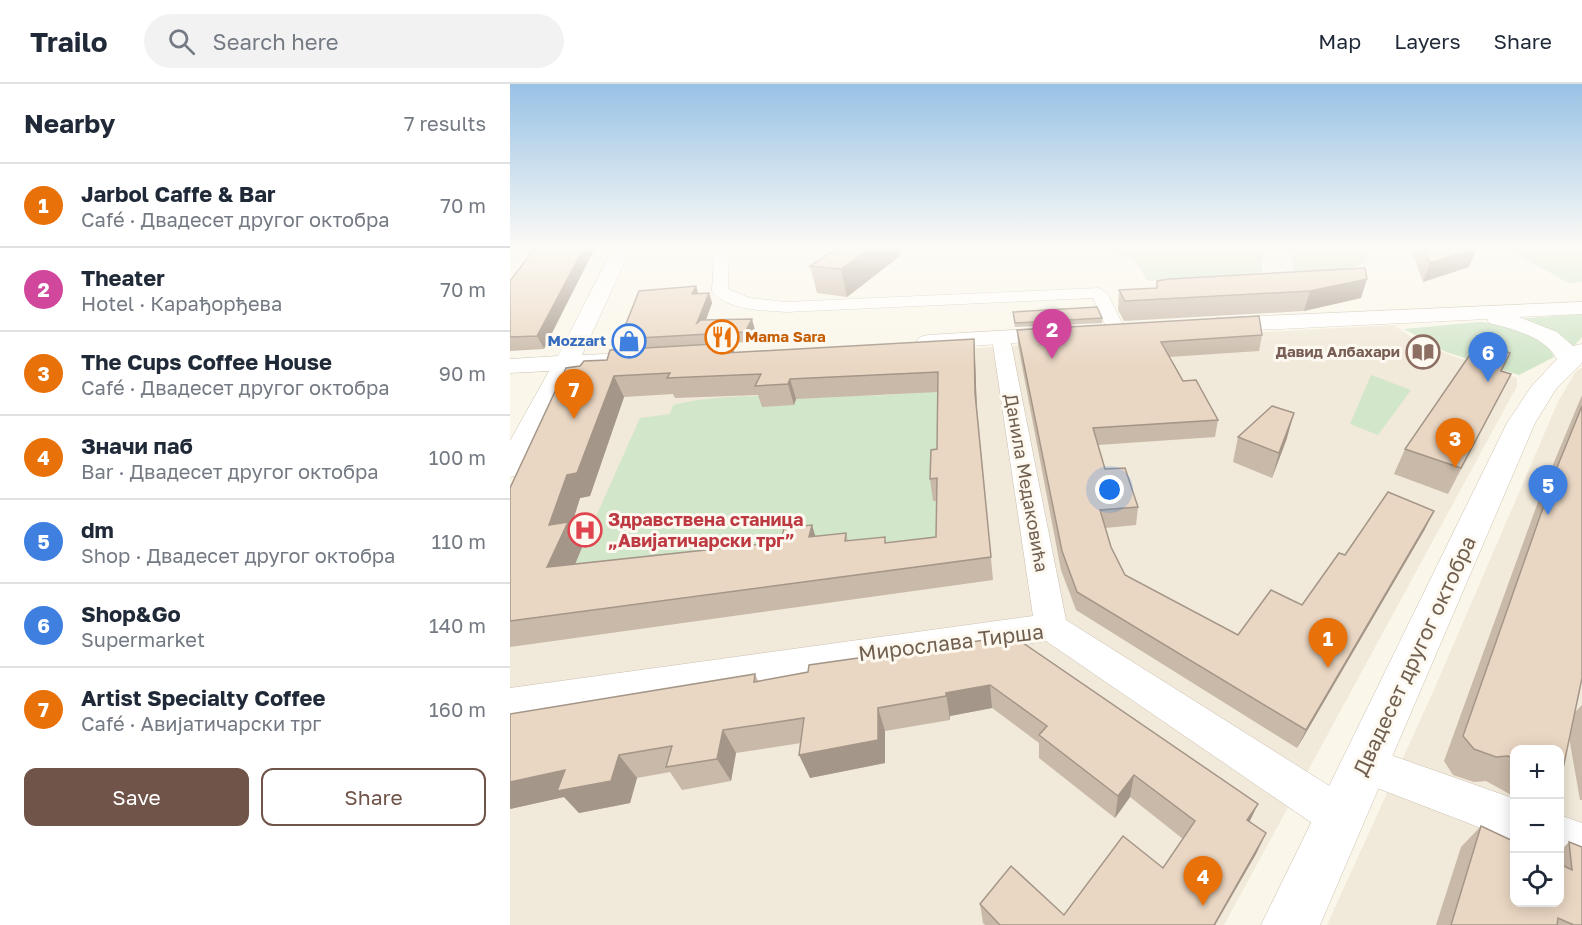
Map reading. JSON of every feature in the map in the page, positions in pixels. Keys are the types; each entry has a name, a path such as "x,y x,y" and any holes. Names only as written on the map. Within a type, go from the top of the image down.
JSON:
{"main road":[{"path":"510,468 566,363 603,287"},
{"path":"1366,316 1391,310 1582,297"},
{"path":"1197,326 1366,316 1400,318 1582,308"},
{"path":"1472,313 1513,322 1541,333 1576,356"},
{"path":"901,344 1140,329"},
{"name":"Двадесет другог октобра","path":"1290,925 1512,443 1542,388 1576,356"},
{"path":"510,366 655,358"}],"street":[{"path":"720,287 720,291 748,303 777,307 1099,293 1117,330"},
{"name":"Данила Медаковића","path":"1001,338 1051,627"},
{"name":"Мирослава Тирша","path":"510,705 1051,627 1340,817"},
{"path":"1365,765 1510,818"},
{"path":"1564,838 1582,845"}],"shaded area":[{"path":"1394,325 1417,341 1517,378 1517,386 1224,925 510,925 510,546 579,374 1009,346"},
{"path":"1582,368 1582,925 1327,925 1433,692 1558,402 1576,371"}],"green space":[{"path":"1582,314 1582,337 1574,346 1559,335 1519,319"},
{"path":"1479,322 1522,331 1542,342 1554,357 1519,375 1446,352 1404,329"},
{"path":"1371,375 1411,390 1378,435 1350,424"},
{"path":"936,391 940,402 940,472 933,501 944,500 940,532 932,556 565,586 640,418 670,414 673,405 719,398 866,396"}],"building":[{"path":"510,287 563,287 537,336 510,337"},
{"path":"695,287 692,294 709,293 697,323 701,320 752,319 745,332 620,339 639,291"},
{"path":"1328,287 1310,291 1125,301 1119,290"},
{"path":"1097,307 1102,318 1015,323 1013,312"},
{"path":"1259,316 1262,335 1161,342 1183,381 1196,380 1218,420 1093,428 1105,469 1125,468 1138,507 1100,510 1111,547 1125,575 1238,635 1271,590 1302,605 1339,553 1345,555 1388,492 1434,511 1306,730 1077,592 1062,551 1017,330"},
{"path":"974,339 975,393 991,557 510,621 510,488 566,368 580,366 584,361 607,360 610,350 731,343 725,353","holes":["938,372 937,449 931,450 930,479 937,478 936,537 885,543 885,537 845,541 846,533 809,537 812,525 784,528 781,542 547,567 568,522 549,525 567,475 577,473 614,376 670,373 667,378 761,374 755,386 788,384 790,379"]},
{"path":"1478,343 1510,353 1501,371 1511,374 1461,468 1405,449"},
{"path":"1272,406 1294,413 1279,453 1238,437"},
{"path":"1582,406 1582,678 1564,764 1564,745 1510,745 1510,757 1496,757 1474,749 1463,736 1558,465"},
{"path":"1013,636 1258,804 1247,820 1266,833 1214,925 1000,925 980,904 1011,866 1064,915 1123,836 1163,868 1195,821 1134,775 1118,796 1039,735 1047,726 990,685 946,693 946,696 878,708 878,740 799,755 804,718 723,730 717,759 666,767 672,746 619,755 611,781 557,791 565,770 510,782 510,714 755,674 754,682 808,672 809,665"},
{"path":"1481,826 1510,840 1510,907 1564,907 1564,866 1572,870 1569,842 1582,847 1582,925 1574,925 1558,918 1557,925 1451,925"}],"place":[{"name":"Mama Sara","path":"722,337"},
{"name":"Mozzart","path":"629,341"},
{"name":"Давид Албахари","path":"1423,352"},
{"name":"Theater","path":"1052,359"},
{"name":"Shop&Go","path":"1488,382"},
{"name":"Artist Specialty Coffee","path":"574,419"},
{"name":"The Cups Coffee House","path":"1455,468"},
{"name":"dm","path":"1548,515"},
{"name":"Здравствена станица „Авијатичарски трг”","path":"585,530"},
{"name":"Jarbol Caffe & Bar","path":"1328,668"},
{"name":"Значи паб","path":"1203,906"}]}
